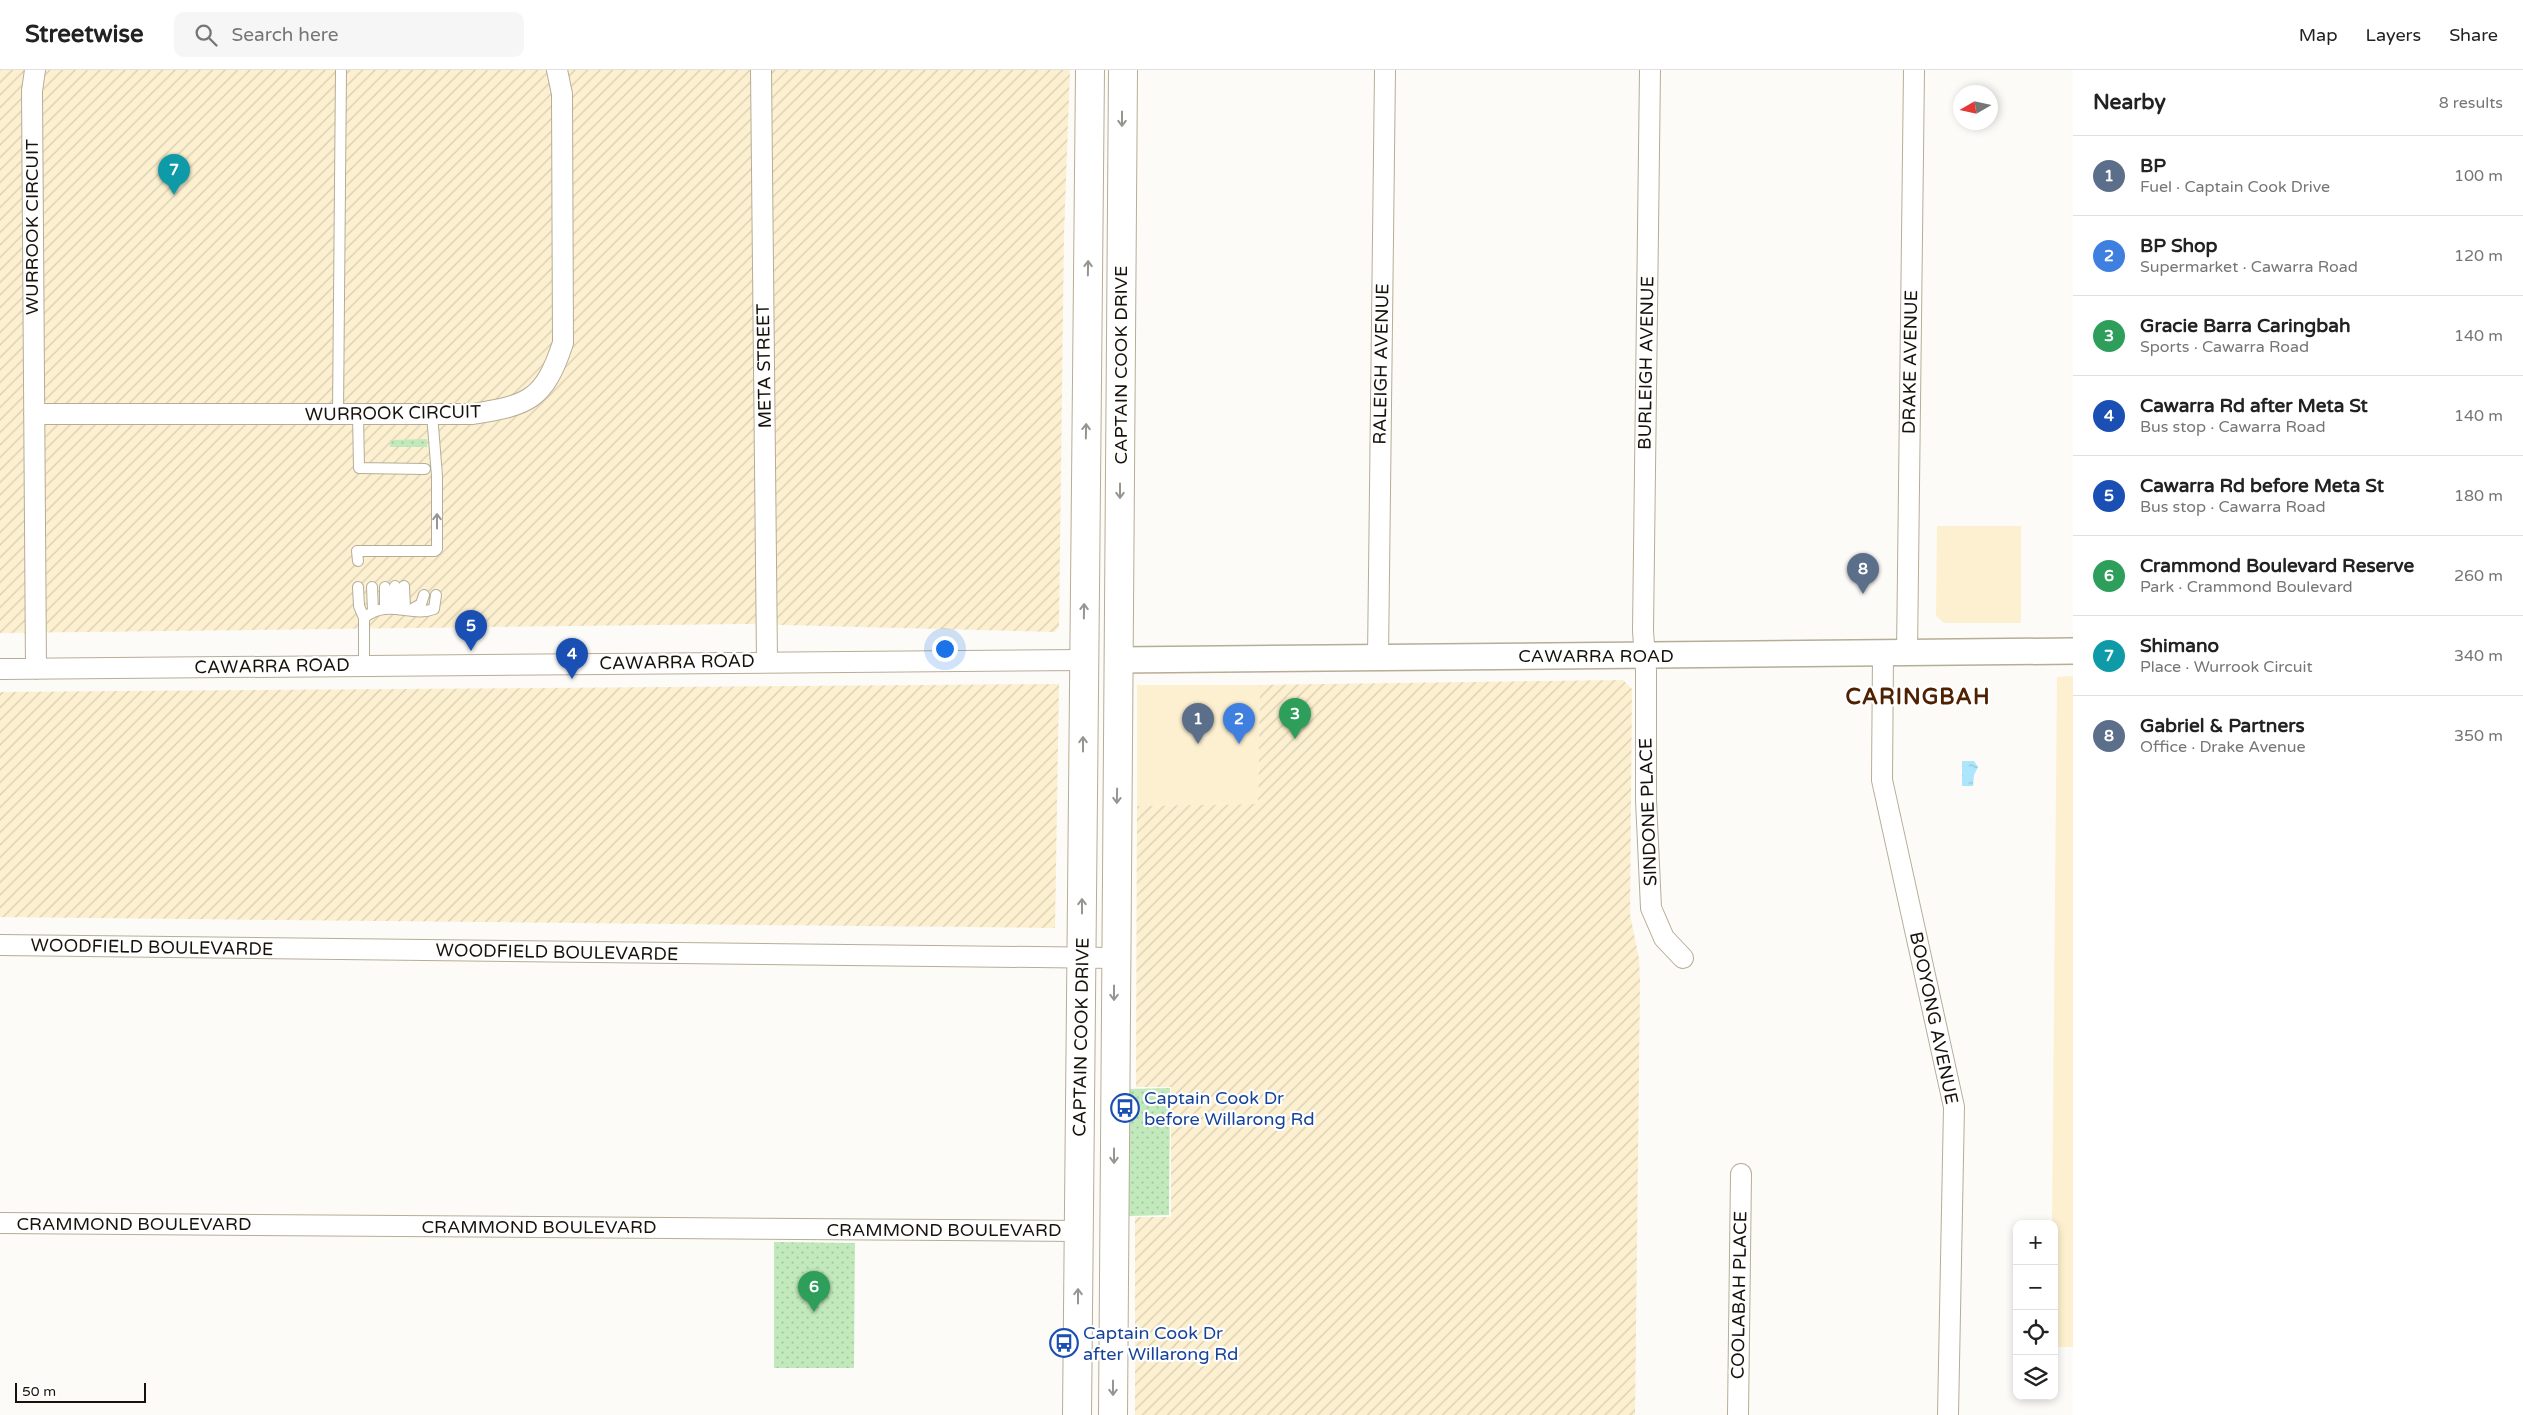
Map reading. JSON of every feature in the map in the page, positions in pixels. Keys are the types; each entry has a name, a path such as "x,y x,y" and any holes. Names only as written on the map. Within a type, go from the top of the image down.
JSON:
{"main road":[{"name":"CAPTAIN COOK DRIVE","path":"1077,1415 1090,70"},
{"name":"CAPTAIN COOK DRIVE","path":"1113,1415 1114,958 1119,660 1122,70"},
{"path":"1084,660 1119,660"}],"street":[{"name":"WURROOK CIRCUIT","path":"35,70 32,92 36,669"},
{"name":"WURROOK CIRCUIT","path":"34,414 473,414 521,405 539,391 554,372 563,344 562,94 557,70"},
{"name":"META STREET","path":"761,70 766,661"},
{"name":"RALEIGH AVENUE","path":"1378,658 1384,70"},
{"name":"BURLEIGH AVENUE","path":"1644,656 1650,70"},
{"name":"DRAKE AVENUE","path":"1907,654 1914,70"},
{"name":"CAWARRA ROAD","path":"1119,660 2073,651"},
{"name":"BOOYONG AVENUE","path":"1882,654 1882,780 1954,1107 1948,1415"},
{"name":"SINDONE PLACE","path":"1644,656 1646,800 1651,908 1664,938 1683,958"},
{"name":"CAWARRA ROAD","path":"0,669 766,661 1084,660"},
{"name":"WOODFIELD BOULEVARDE","path":"0,945 1114,958"},
{"name":"COOLABAH PLACE","path":"1738,1415 1740,1174"},
{"name":"CRAMMOND BOULEVARD","path":"0,1223 1078,1231"}],"lane":[{"path":"341,70 348,414 359,468 425,469"},
{"path":"358,561 357,551 372,556 436,556 437,476 432,414"},
{"path":"372,586 373,611"},
{"path":"399,609 395,586 399,609"},
{"path":"358,587 359,606 364,618 364,665"},
{"path":"364,618 373,611 399,609 421,604 424,595"},
{"path":"399,609 426,612 434,610 436,595"}],"shaded area":[{"path":"0,70 1070,70 1064,235 1059,627 1055,632 746,624 0,633"},
{"path":"1937,526 2021,526 2021,623 1944,623 1936,616"},
{"path":"2073,676 2073,1347 2058,1347 2058,1220 2052,1220 2057,677"},
{"path":"1623,680 1632,689 1630,914 1639,959 1640,982 1635,1415 1135,1415 1135,1217 1171,1217 1171,1087 1136,1087 1137,806 1258,804 1260,685"},
{"path":"1059,684 1055,928 0,917 0,692"},
{"path":"1137,685 1260,685 1258,804 1137,806"}],"green space":[{"path":"427,439 427,447 390,447 390,440"},
{"path":"1170,1088 1169,1215 1127,1216 1128,1089"},
{"path":"774,1242 855,1243 854,1368 774,1368"}],"water":[{"path":"1962,761 1974,761 1978,767 1974,775 1973,786 1962,786"}],"place":[{"name":"Shimano","path":"174,195"},
{"name":"Gabriel & Partners","path":"1863,594"},
{"name":"Cawarra Rd before Meta St","path":"471,651"},
{"name":"Cawarra Rd after Meta St","path":"572,679"},
{"name":"Gracie Barra Caringbah","path":"1295,739"},
{"name":"BP","path":"1198,744"},
{"name":"BP Shop","path":"1239,744"},
{"name":"Captain Cook Dr before Willarong Rd","path":"1125,1108"},
{"name":"Crammond Boulevard Reserve","path":"814,1312"},
{"name":"Captain Cook Dr after Willarong Rd","path":"1064,1343"}],"district":[{"name":"CARINGBAH","path":"1918,696"}]}
